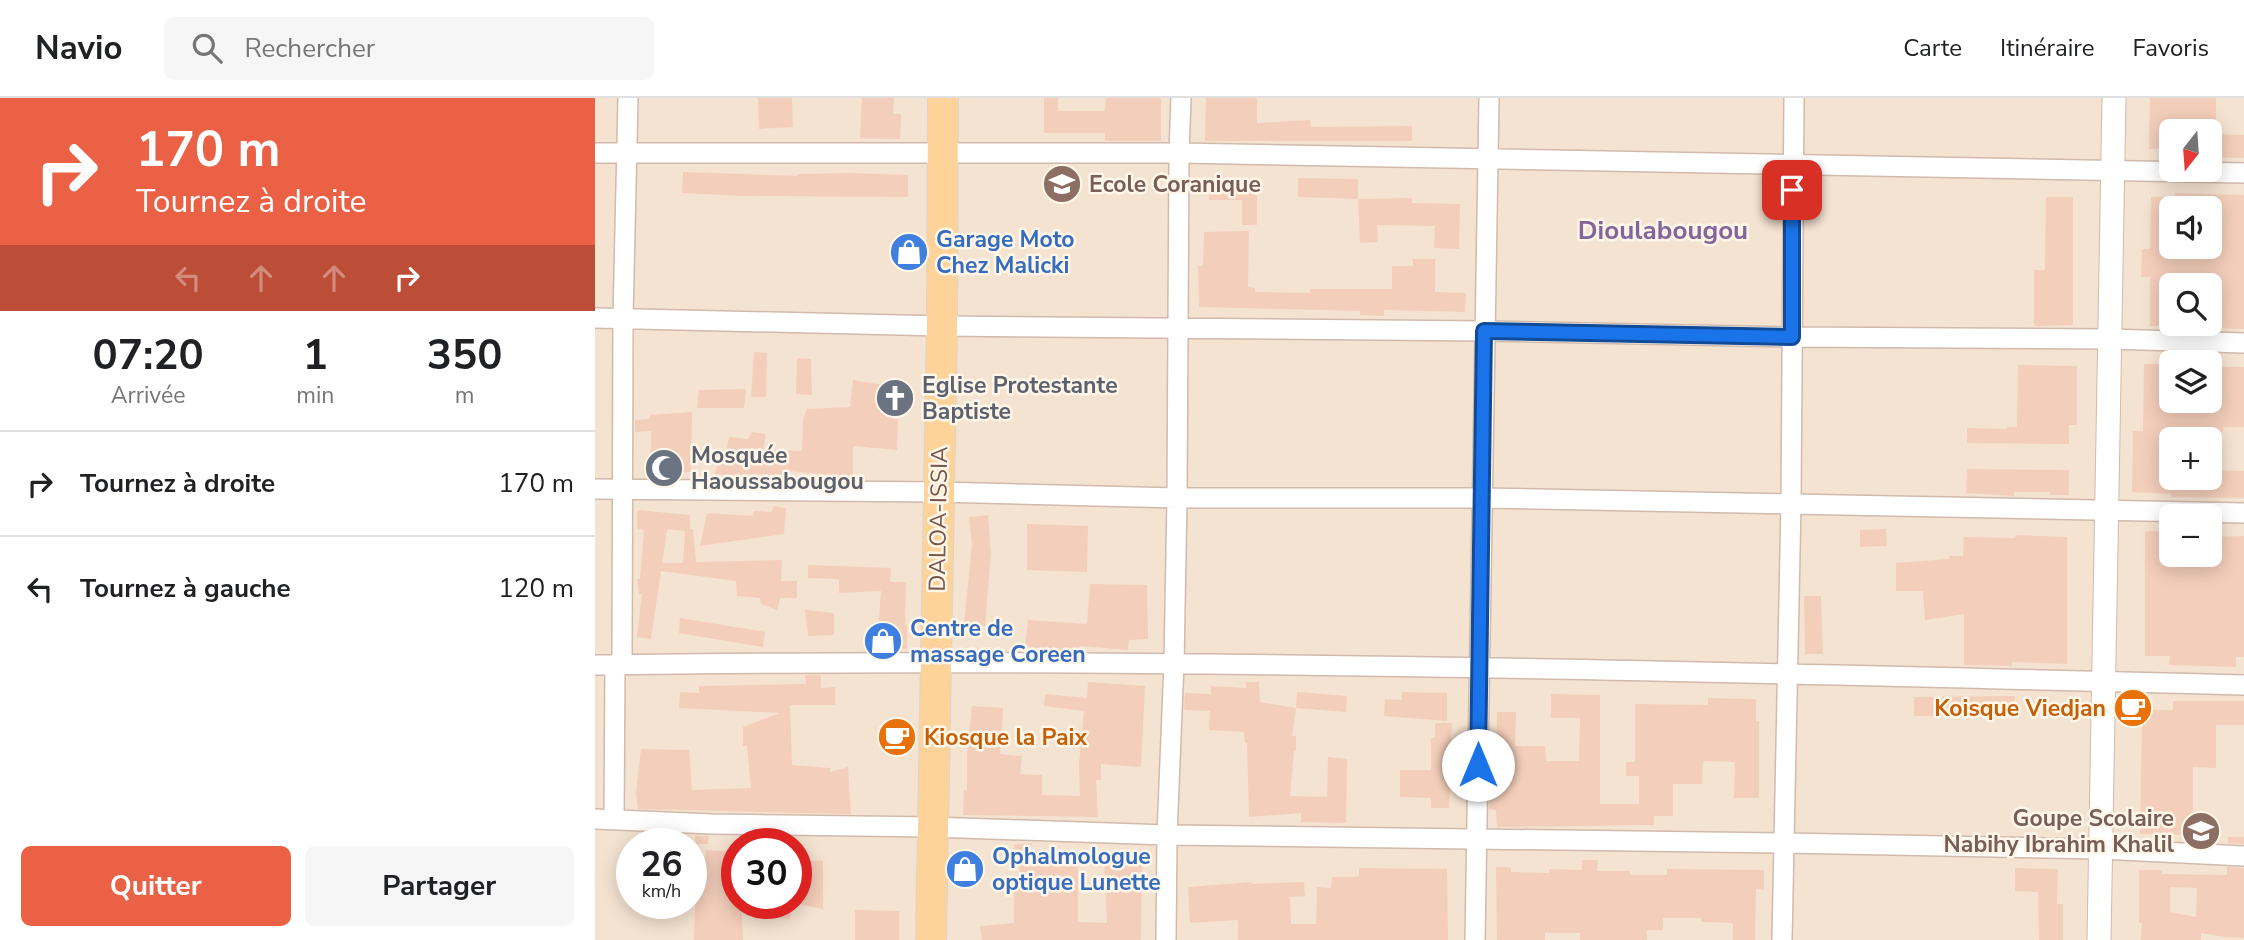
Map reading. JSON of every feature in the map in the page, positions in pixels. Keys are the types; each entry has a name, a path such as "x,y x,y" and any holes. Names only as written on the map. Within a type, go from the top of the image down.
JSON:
{"main road":[{"name":"DALOA-ISSIA","path":"931,940 942,326 943,98"}],"street":[{"path":"628,98 619,665 604,819 1167,835 2101,849 2244,856"},
{"path":"1167,940 1167,835 1177,498 1181,98"},
{"path":"1475,940 1489,98"},
{"path":"1782,940 1791,503 1794,98"},
{"path":"2099,940 2115,98"},
{"path":"595,153 1179,153 2244,173"},
{"path":"595,318 942,326 2109,339 2244,343"},
{"path":"595,489 938,492 1177,498 1482,498 2244,513"},
{"path":"595,665 1174,663 1478,666 2244,685"}],"shaded area":[{"path":"595,98 2244,98 2244,940 595,940"}],"building":[{"path":"758,98 792,98 793,127 759,129"},
{"path":"862,98 894,98 893,114 901,114 900,139 860,138"},
{"path":"1044,98 1058,98 1058,111 1105,111 1106,98 1161,98 1161,141 1105,141 1105,133 1044,133"},
{"path":"1206,98 1257,98 1257,123 1310,120 1311,127 1412,126 1412,141 1205,141"},
{"path":"2150,98 2216,98 2216,119 2159,119 2159,149 2149,149"},
{"path":"2223,134 2244,135 2244,158 2223,157"},
{"path":"683,172 797,176 850,173 908,175 908,197 682,193"},
{"path":"1298,178 1358,179 1358,199 1298,197"},
{"path":"1209,184 1257,185 1257,225 1242,225 1242,200 1209,200"},
{"path":"2175,193 2244,195 2244,329 2222,328 2222,273 2159,273 2159,326 2150,326 2150,277 2141,277 2142,249 2150,249 2151,197 2159,197 2159,259 2222,259 2222,196 2175,196"},
{"path":"2046,197 2073,197 2073,325 2034,326 2034,270 2045,270"},
{"path":"1412,198 1412,203 1460,204 1459,249 1434,248 1435,226 1377,225 1378,242 1360,243 1358,199"},
{"path":"1249,231 1248,287 1255,288 1255,292 1310,293 1310,289 1392,289 1392,266 1413,266 1413,259 1435,259 1435,292 1466,293 1465,312 1384,310 1384,316 1360,315 1360,311 1199,307 1198,266 1203,266 1204,232"},
{"path":"754,352 767,353 766,397 751,397"},
{"path":"797,358 811,359 812,395 796,394"},
{"path":"2144,364 2159,364 2159,413 2222,413 2222,367 2244,367 2244,427 2223,427 2223,432 2222,427 2159,427 2159,490 2222,490 2222,470 2244,471 2244,498 2171,497 2171,494 2132,492 2133,431 2143,431"},
{"path":"2018,365 2077,366 2077,425 2069,425 2069,444 1967,443 1967,428 2017,427"},
{"path":"853,380 901,388 894,419 898,419 897,450 853,446 853,477 788,471 788,475 745,474 745,477 715,474 720,452 726,453 729,437 748,439 752,432 766,434 763,450 802,451 803,419 807,409 850,407"},
{"path":"746,389 744,408 697,408 699,390"},
{"path":"692,412 691,472 651,472 651,431 635,432 635,420 650,419 650,415"},
{"path":"1967,469 2069,470 2069,495 2050,495 2050,492 2014,492 2014,496 1966,493"},
{"path":"773,506 786,508 784,534 700,546 707,513 753,516 754,511 772,512"},
{"path":"637,510 690,515 696,562 782,560 781,581 797,581 797,598 780,598 777,610 761,604 760,598 737,596 736,581 661,571 651,639 637,637 642,594 639,594 637,579 640,579 644,530 637,529","holes":["667,529 685,531 683,563 662,563"]},
{"path":"988,515 991,553 985,626 964,624 972,544 969,517"},
{"path":"1027,524 1088,526 1087,572 1027,570"},
{"path":"1886,529 1887,546 1860,547 1860,530"},
{"path":"2145,531 2159,531 2159,567 2222,567 2222,537 2244,536 2244,657 2236,657 2236,667 2169,665 2170,656 2145,656"},
{"path":"2016,535 2067,537 2067,664 2012,662 2012,666 1964,665 1964,614 1925,620 1923,591 1896,591 1896,563 1963,556 1964,537 2015,538"},
{"path":"808,565 891,568 890,582 906,582 907,649 877,646 881,591 839,593 839,579 808,578"},
{"path":"1090,584 1147,585 1148,639 1129,640 1128,650 1080,646 1079,651 1025,647 1028,620 1087,624"},
{"path":"1804,596 1821,596 1823,654 1805,654"},
{"path":"805,610 834,613 834,635 808,636"},
{"path":"680,618 765,632 763,647 679,633"},
{"path":"805,675 821,675 821,688 835,687 835,705 790,705 792,765 830,768 830,772 848,767 851,814 638,809 636,793 641,749 689,750 692,790 751,788 747,746 743,746 743,727 780,713 679,708 680,692 699,693 699,686 806,684"},
{"path":"1088,682 1145,686 1141,767 1101,764 1101,780 1096,780 1098,817 963,815 972,706 1003,708 1000,754 1022,756 1020,774 1042,775 1042,795 1080,796 1079,765 1084,711 1044,706 1045,694 1087,698"},
{"path":"1246,682 1259,682 1260,702 1296,708 1292,736 1296,736 1296,751 1290,796 1327,797 1328,757 1347,759 1346,823 1301,822 1301,813 1249,817 1247,743 1244,732 1209,730 1210,711 1184,710 1185,693 1211,694 1211,686 1246,688"},
{"path":"1297,692 1347,696 1346,712 1296,708"},
{"path":"1402,692 1447,693 1447,721 1384,716 1385,699 1402,700"},
{"path":"1551,694 1600,695 1600,804 1639,804 1639,776 1626,776 1626,762 1635,762 1635,704 1708,705 1708,698 1756,699 1756,721 1759,721 1759,798 1734,798 1735,762 1703,761 1702,784 1673,784 1673,816 1654,816 1654,825 1497,827 1496,810 1489,809 1490,793 1496,793 1497,712 1516,712 1515,746 1545,746 1546,761 1579,761 1580,718 1551,718"},
{"path":"2015,696 2015,715 1914,716 1914,697"},
{"path":"2173,701 2244,701 2244,725 2216,725 2216,768 2193,767 2193,835 2140,834 2142,725 2127,725 2128,706 2142,706 2142,710 2173,710"},
{"path":"1435,723 1452,723 1449,808 1431,808 1431,798 1400,797 1400,770 1431,770 1431,738 1435,738"},
{"path":"2228,837 2244,837 2244,844 2228,843"},
{"path":"1032,843 1030,853 1078,853 1078,922 1107,923 1104,857 1142,856 1141,940 982,940 980,926 1014,923 1014,881 1022,881 1014,845"},
{"path":"707,850 721,851 721,919 742,919 743,940 694,940 695,919 707,919"},
{"path":"1582,860 1598,860 1597,871 1630,871 1630,875 1667,875 1667,869 1764,870 1764,890 1756,889 1755,940 1733,940 1733,923 1701,922 1701,918 1663,918 1663,930 1647,930 1647,940 1580,940 1580,933 1545,933 1545,940 1497,940 1496,867 1511,867 1511,872 1549,873 1549,869 1582,870"},
{"path":"812,861 823,861 823,909 812,907"},
{"path":"2227,867 2244,868 2244,938 2201,933 2201,940 2141,940 2139,870 2162,870 2162,874 2227,875","holes":["2170,887 2197,888 2196,917 2170,912"]},
{"path":"1359,868 1447,869 1448,940 1238,940 1238,920 1190,923 1188,887 1251,882 1304,882 1305,896 1290,897 1291,924 1316,924 1317,887 1331,888 1332,877 1359,877"},
{"path":"2015,868 2058,869 2057,904 2063,904 2063,940 2039,940 2038,892 2015,891"},
{"path":"855,910 899,911 899,940 855,940"}],"place":[{"name":"Ecole Coranique","path":"1062,184"},
{"name":"Garage Moto Chez Malicki","path":"909,252"},
{"name":"Eglise Protestante Baptiste","path":"895,398"},
{"name":"Mosquée Haoussabougou","path":"664,468"},
{"name":"Centre de massage Coreen","path":"883,641"},
{"name":"Koisque Viedjan","path":"2133,708"},
{"name":"Kiosque la Paix","path":"897,737"},
{"name":"Goupe Scolaire Nabihy Ibrahim Khalil","path":"2201,831"},
{"name":"Ophalmologue optique Lunette","path":"965,869"}],"district":[{"name":"Dioulabougou","path":"1663,230"}],"route":[{"path":"1478,765 1484,331 1792,337 1792,190"}]}
